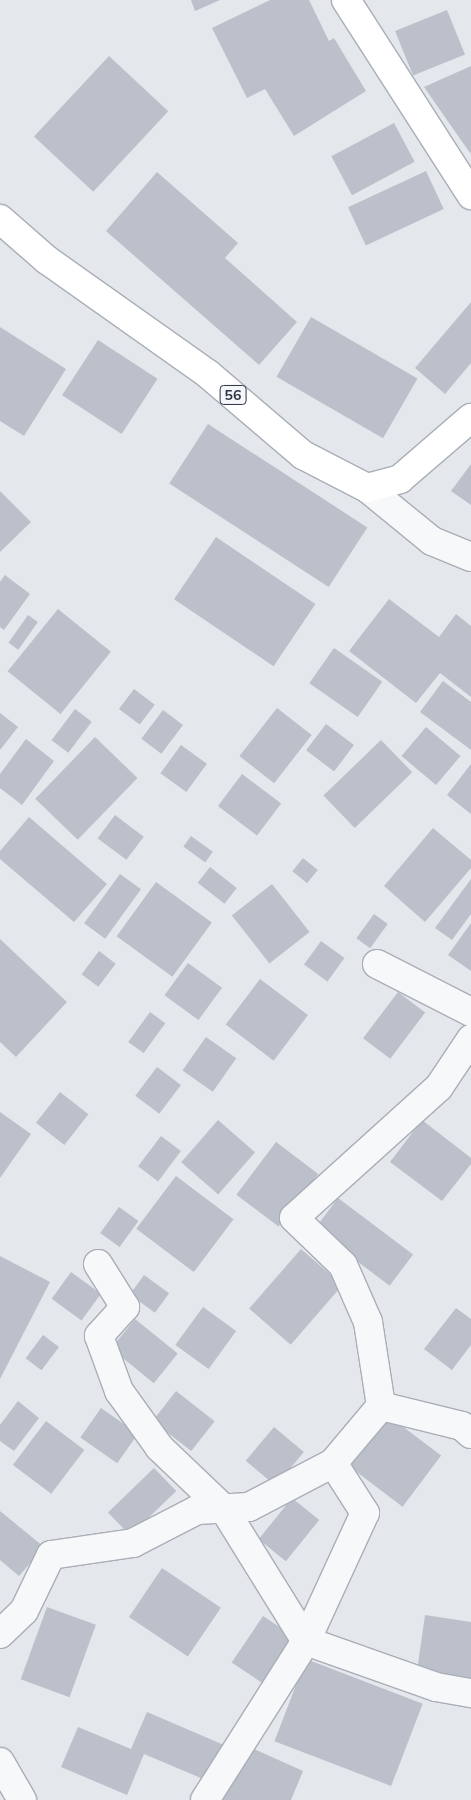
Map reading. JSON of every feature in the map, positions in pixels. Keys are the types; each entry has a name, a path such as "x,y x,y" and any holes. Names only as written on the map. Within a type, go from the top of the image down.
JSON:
{"main road":[{"path":"346,0 471,195"},
{"name":"56","path":"0,219 47,260 208,374 303,455 367,488"},
{"path":"367,488 400,479 471,418"}],"street":[{"path":"367,488 432,541 471,557"},
{"path":"377,964 471,1012"},
{"path":"0,1634 24,1611 51,1555 133,1543 197,1510 249,1507 333,1463 381,1406 368,1322 343,1265 294,1218 439,1086 471,1039"},
{"path":"98,1264 125,1307 99,1336 119,1391 160,1448 224,1509 306,1641 436,1687 471,1693"},
{"path":"381,1406 468,1426"},
{"path":"205,1800 306,1641 365,1513 333,1463"},
{"path":"0,1762 22,1800"}],"building":[{"path":"191,0 220,0 195,11"},
{"path":"270,0 309,0 329,41 334,38 366,91 294,136 265,89 247,98 212,28"},
{"path":"447,10 465,55 413,75 395,31"},
{"path":"109,56 168,111 93,192 34,136"},
{"path":"471,66 471,152 470,153 424,87"},
{"path":"394,123 415,162 352,195 331,156"},
{"path":"426,171 444,209 366,245 348,207"},
{"path":"157,172 238,243 225,258 297,322 259,365 106,231"},
{"path":"471,302 471,363 445,394 415,368"},
{"path":"311,317 418,378 383,438 276,377"},
{"path":"0,327 66,369 24,436 0,421"},
{"path":"98,340 158,379 122,434 62,395"},
{"path":"208,424 367,527 329,587 169,484"},
{"path":"471,464 471,505 451,491"},
{"path":"0,491 31,522 0,552"},
{"path":"216,537 315,604 274,666 174,599"},
{"path":"5,575 30,594 4,630 0,627 0,582"},
{"path":"389,599 439,637 456,614 471,626 471,697 440,673 416,703 349,651"},
{"path":"58,609 111,652 61,714 8,671"},
{"path":"28,615 38,622 18,650 8,643"},
{"path":"334,648 382,682 358,717 309,683"},
{"path":"443,681 471,702 471,750 420,712"},
{"path":"134,689 155,705 140,725 119,709"},
{"path":"277,708 312,735 274,783 239,756"},
{"path":"75,709 92,722 68,753 52,740"},
{"path":"163,710 183,725 161,754 141,739"},
{"path":"0,713 18,727 0,750"},
{"path":"326,724 354,745 334,771 306,750"},
{"path":"426,727 460,756 436,785 402,756"},
{"path":"95,737 137,778 78,840 35,799"},
{"path":"26,739 54,761 22,805 0,788 0,774"},
{"path":"381,740 412,772 355,828 323,796"},
{"path":"181,745 207,764 186,792 160,773"},
{"path":"471,764 471,814 447,795"},
{"path":"242,774 281,803 257,835 218,806"},
{"path":"115,815 144,837 126,860 98,838"},
{"path":"29,817 107,884 74,922 0,859 0,851"},
{"path":"433,828 471,860 471,868 425,922 384,886"},
{"path":"191,836 213,852 205,862 183,847"},
{"path":"303,858 318,870 307,883 292,871"},
{"path":"210,867 237,888 224,904 198,883"},
{"path":"120,874 141,889 105,939 84,923"},
{"path":"471,879 471,914 452,940 435,928"},
{"path":"156,882 212,923 172,977 117,936"},
{"path":"272,884 310,932 269,963 232,915"},
{"path":"374,914 388,924 370,948 356,938"},
{"path":"471,923 471,971 448,955"},
{"path":"0,939 67,1002 16,1057 0,1042"},
{"path":"321,941 344,958 327,982 304,964"},
{"path":"99,951 116,964 98,987 82,974"},
{"path":"188,963 222,988 198,1020 164,995"},
{"path":"260,979 308,1015 274,1061 226,1025"},
{"path":"398,992 425,1012 390,1059 363,1038"},
{"path":"150,1012 165,1023 144,1053 128,1042"},
{"path":"206,1037 236,1058 213,1092 182,1071"},
{"path":"157,1067 181,1085 159,1114 135,1096"},
{"path":"60,1092 88,1114 64,1145 36,1123"},
{"path":"0,1112 31,1134 0,1178"},
{"path":"218,1120 255,1152 218,1194 181,1162"},
{"path":"422,1120 471,1158 471,1164 442,1201 390,1162"},
{"path":"161,1136 181,1151 158,1181 138,1166"},
{"path":"276,1142 318,1174 279,1227 236,1195"},
{"path":"176,1176 234,1219 194,1272 136,1229"},
{"path":"338,1198 413,1255 390,1286 315,1229"},
{"path":"119,1207 138,1221 120,1247 100,1233"},
{"path":"301,1249 343,1285 291,1345 249,1309"},
{"path":"0,1256 50,1282 0,1379"},
{"path":"71,1272 101,1294 82,1320 52,1299"},
{"path":"144,1275 169,1293 155,1313 130,1294"},
{"path":"203,1307 236,1331 209,1369 175,1345"},
{"path":"456,1308 471,1319 471,1345 452,1370 424,1349"},
{"path":"135,1319 178,1354 154,1383 111,1349"},
{"path":"43,1335 59,1347 42,1370 26,1358"},
{"path":"176,1391 215,1421 191,1451 153,1421"},
{"path":"18,1401 39,1418 14,1451 0,1441 0,1425"},
{"path":"101,1408 138,1434 117,1463 80,1437"},
{"path":"386,1414 441,1456 403,1507 347,1465"},
{"path":"46,1421 84,1450 51,1494 13,1465"},
{"path":"274,1427 304,1452 276,1486 246,1461"},
{"path":"154,1468 176,1491 130,1535 108,1512"},
{"path":"292,1498 319,1520 286,1561 259,1539"},
{"path":"0,1511 44,1547 19,1576 0,1560"},
{"path":"162,1568 221,1608 188,1657 129,1617"},
{"path":"47,1607 96,1625 70,1697 21,1679"},
{"path":"425,1615 471,1622 471,1679 417,1671"},
{"path":"263,1616 296,1638 265,1685 232,1662"},
{"path":"306,1659 423,1704 391,1786 274,1741"},
{"path":"147,1712 224,1745 208,1781 144,1754 127,1795 61,1767 78,1727 131,1749"},
{"path":"243,1744 303,1771 291,1800 219,1800"}]}
